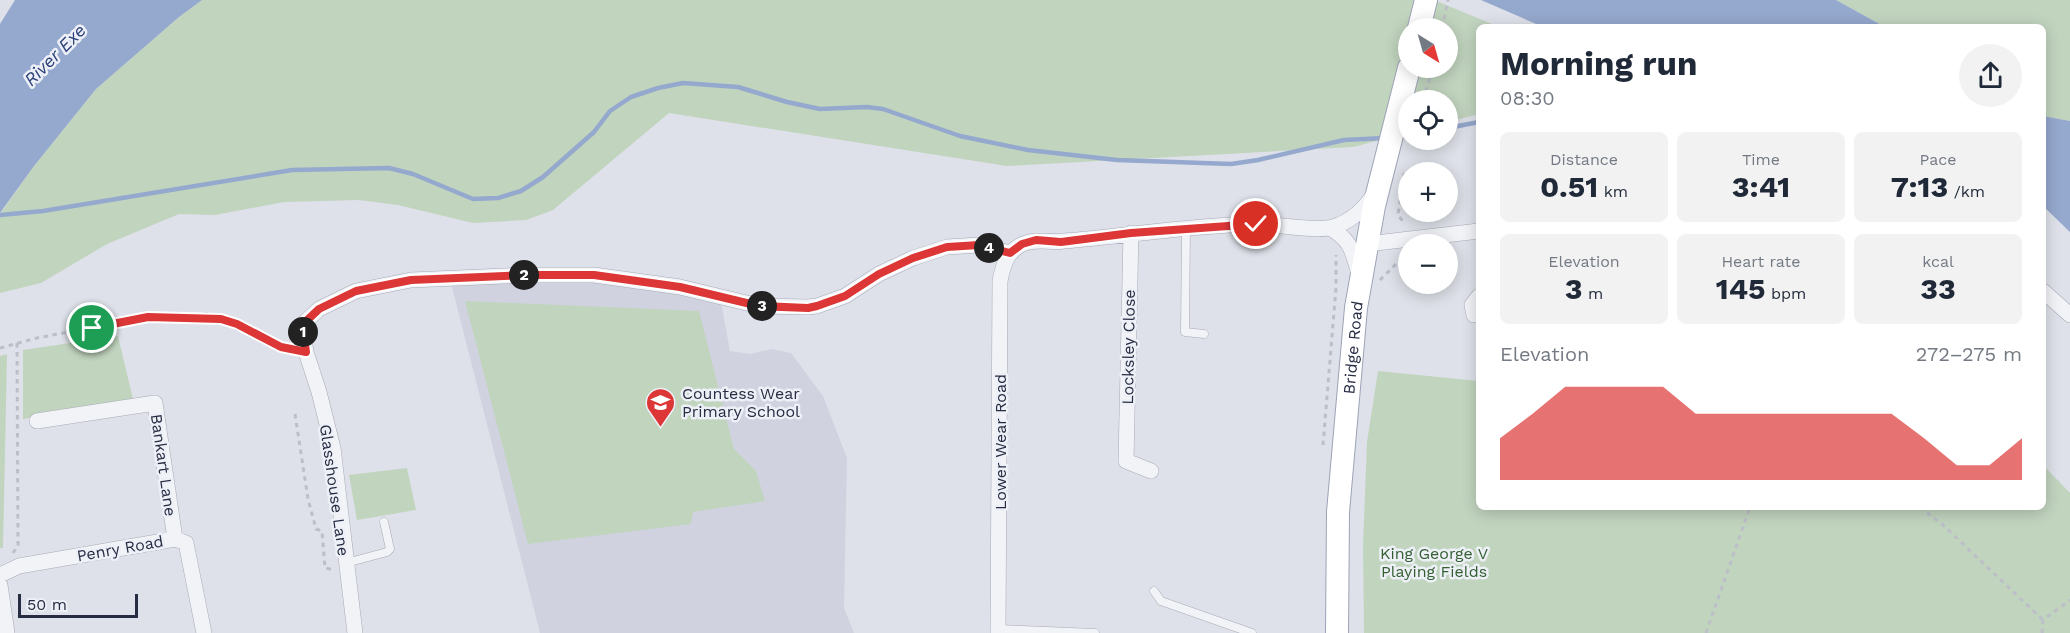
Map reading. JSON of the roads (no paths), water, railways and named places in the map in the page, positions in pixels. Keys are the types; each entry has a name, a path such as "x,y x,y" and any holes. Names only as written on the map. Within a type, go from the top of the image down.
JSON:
{"main road":[{"name":"Bridge Road","path":"1337,633 1338,512 1369,284 1366,244 1379,185 1395,164 1400,105 1407,78"}],"street":[{"path":"1010,253 1022,244 1036,240 1061,242 1131,233 1256,224 1330,228 1352,219 1366,205 1379,185"},
{"path":"1330,228 1344,237 1369,284"},
{"path":"1458,235 1476,232"},
{"name":"Locksley Close","path":"1131,233 1119,460 1151,471"},
{"path":"1366,244 1398,245"},
{"name":"Glasshouse Lane","path":"355,633 333,448 306,352 302,325 319,309 356,291 411,280 526,275 594,275 680,287 759,306 808,308 845,296 879,274 913,258 947,247 979,245 1010,253"},
{"name":"Lower Wear Road","path":"998,631 1000,281 1004,264 1010,253"},
{"path":"2046,294 2070,315"},
{"path":"1474,315 1472,305 1476,300"},
{"name":"Bankart Lane","path":"37,421 155,403 175,539"},
{"name":"Penry Road","path":"0,575 19,567 175,539 186,543 204,633"},
{"path":"0,585 7,633"}],"lane":[{"path":"1186,229 1185,332 1204,334"},
{"path":"205,318 221,319 237,324 281,347 306,352"},
{"name":"Glasshouse Lane","path":"346,568 390,549 384,522"},
{"path":"1154,591 1161,601 1252,633"},
{"path":"998,631 1094,633"}],"water":[{"name":"River Exe","path":"15,0 202,0 96,89 34,166 0,213 0,24"},
{"path":"1481,0 1836,0 1880,24 1536,24"},
{"path":"2046,117 2070,121 2070,232 2046,209"}],"waterway":[{"path":"0,215 43,211 292,170 389,168 413,174 473,199 498,198 521,191 543,177 594,132 610,111 631,97 683,83 738,87 820,109 867,107 883,109 960,136 1028,150 1117,160 1231,164 1344,140 1385,138"},
{"path":"1458,126 1476,123"}],"place":[{"name":"Countess Wear Primary School","path":"661,428"}],"park label":[{"name":"King George V Playing Fields","path":"1434,562"}]}
